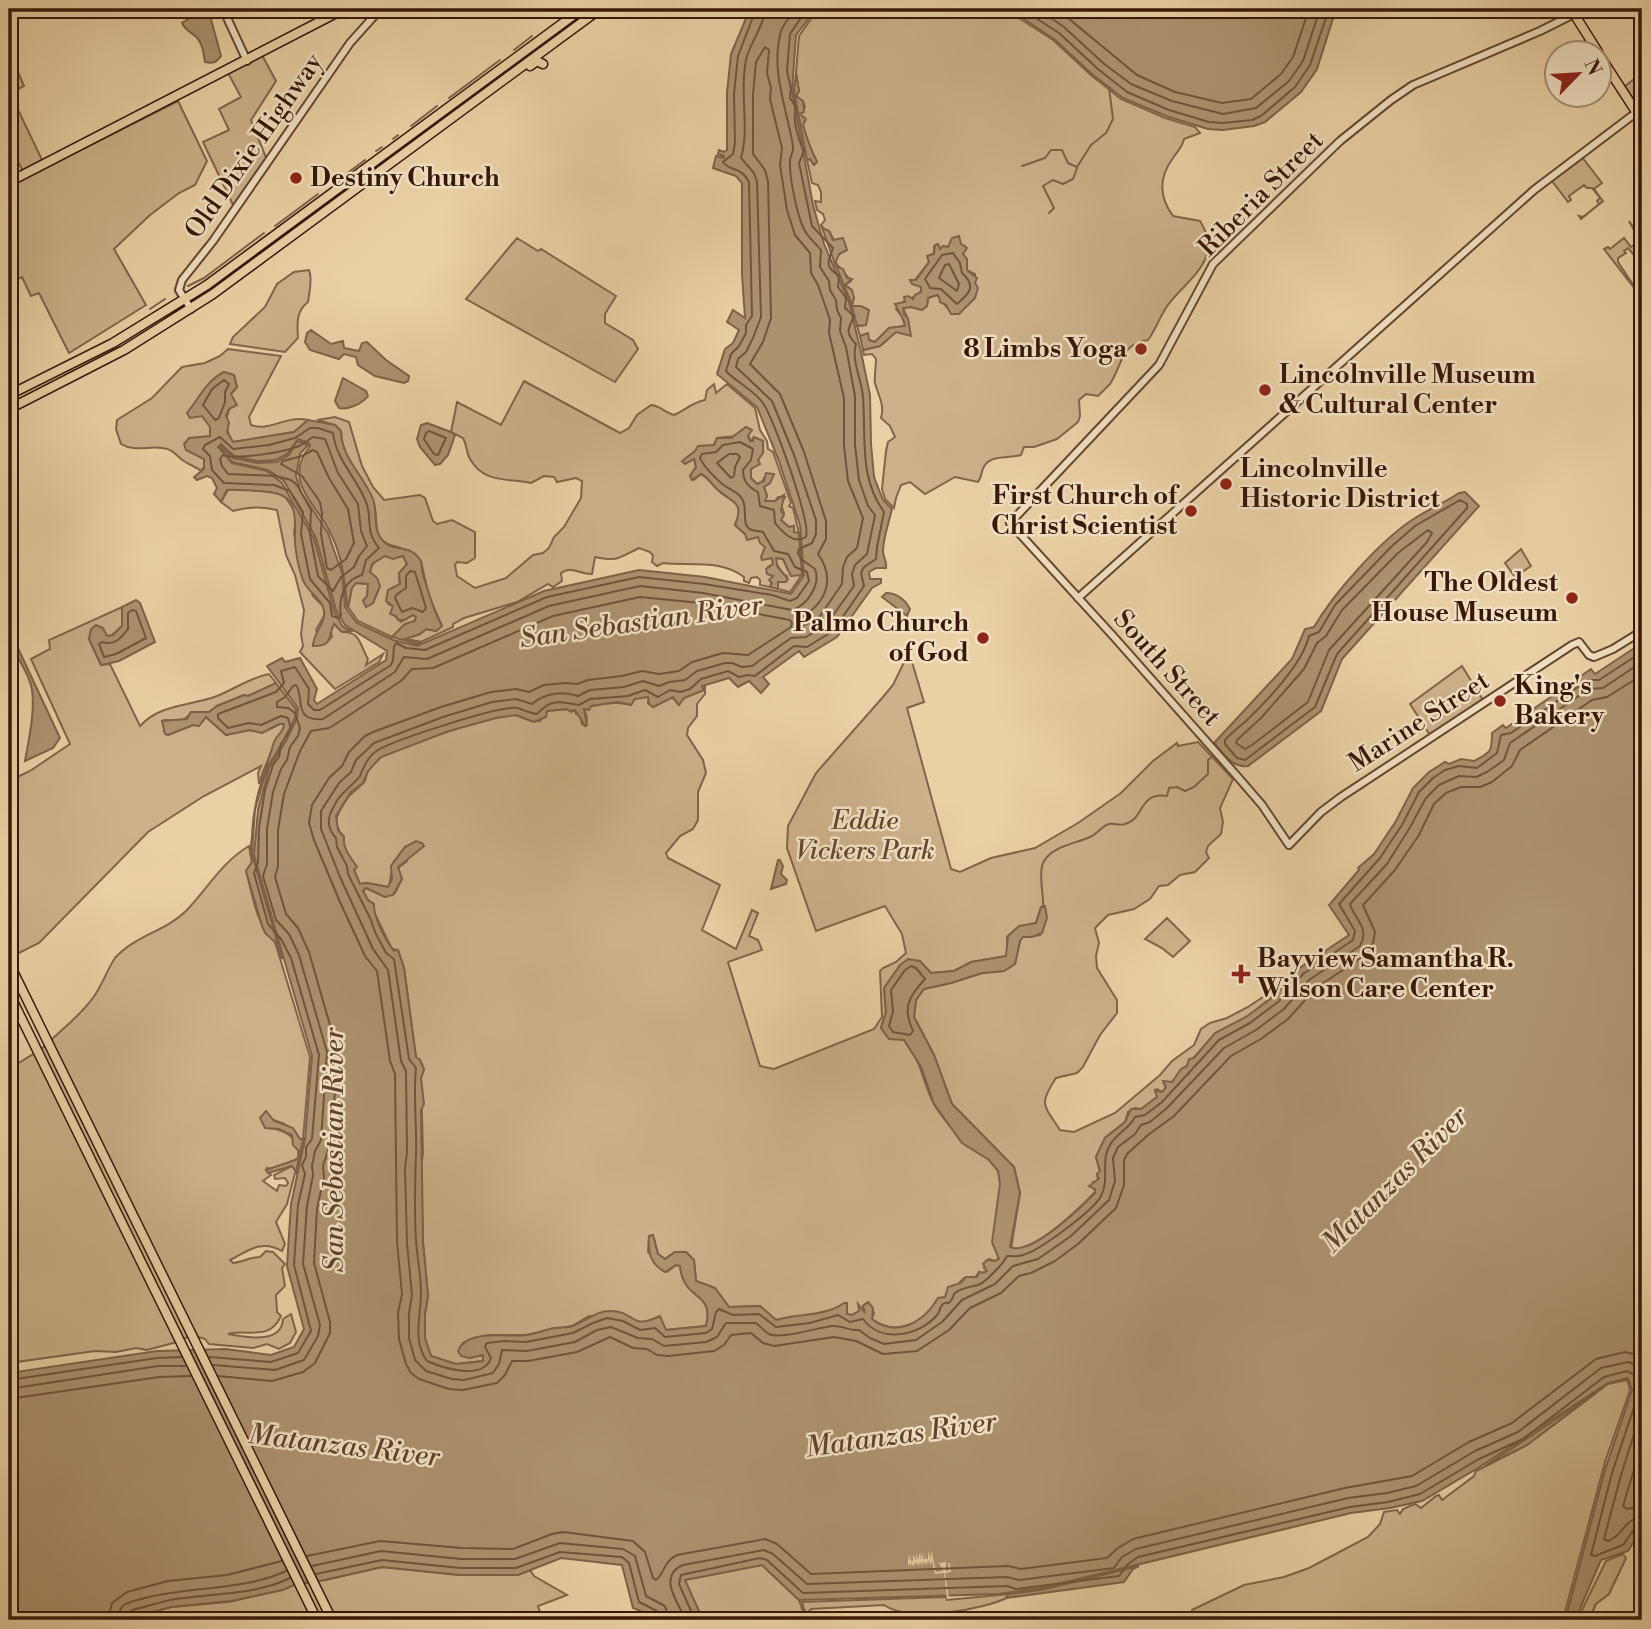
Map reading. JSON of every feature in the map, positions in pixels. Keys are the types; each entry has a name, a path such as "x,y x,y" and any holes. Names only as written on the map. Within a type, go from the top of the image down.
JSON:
{"main road":[{"path":"9,182 344,9"},
{"path":"9,395 99,350 225,272 584,9"},
{"path":"541,53 551,35 584,9"},
{"path":"565,35 594,9"},
{"path":"368,180 600,9"},
{"path":"1573,12 1589,38"},
{"path":"476,101 533,54 538,41"},
{"path":"455,116 470,110 535,62 543,64"},
{"path":"1612,74 1642,121"},
{"path":"268,254 279,250 337,210 408,146 408,138"},
{"path":"25,387 38,389 68,379 124,350 191,309 341,206 345,190 392,149"},
{"path":"285,242 300,225 331,202 333,193"},
{"path":"68,379 174,316 183,306 184,299"},
{"path":"9,407 99,350"},
{"path":"9,963 331,1620"},
{"path":"9,993 317,1620"}],"street":[{"path":"223,9 247,61"},
{"name":"Old Dixie Highway","path":"184,299 178,288 182,280 213,242 350,43 379,9"},
{"name":"Riberia Street","path":"1010,523 1158,365 1210,269 1220,257 1340,141 1413,85 1584,9"},
{"path":"1078,598 1534,190 1637,112"},
{"path":"184,299 191,309"},
{"name":"South Street","path":"1010,523 1216,751 1262,806 1289,845"},
{"name":"Marine Street","path":"1289,845 1335,801 1572,645 1579,642 1589,655 1594,657 1642,631"}],"green space":[{"path":"818,9 1005,9 1053,40 1121,99 1165,118 1195,127 1200,133 1184,139 1168,165 1162,187 1165,202 1173,216 1200,221 1208,245 1206,256 1202,265 1168,305 1148,340 1127,350 1110,384 1098,396 1086,394 1079,400 1078,422 1057,439 1034,447 1024,447 1021,455 988,462 978,482 955,477 925,494 910,482 901,485 894,508 885,499 882,489 888,442 895,437 890,426 881,418 882,404 875,381 876,359 872,354 864,355 863,350 880,346 896,332 909,331 903,308 922,310 927,306 928,298 937,295 948,309 966,306 975,298 975,274 967,270 967,259 963,254 965,246 943,246 940,249 934,247 934,253 928,256 929,262 915,280 922,288 921,291 896,309 905,326 889,328 875,342 869,340 866,334 860,336 857,326 864,325 867,315 862,309 852,306 852,290 845,285 851,281 835,262 841,253 829,231 821,225 825,220 823,214 817,210 815,201 821,202 821,192 818,185 812,183 807,160 810,159 813,164 817,162 808,143 800,114 805,107 803,101 796,96 799,91 796,73 799,36"},
{"path":"9,51 24,86 10,93 44,164 24,174 9,142"},
{"path":"262,55 276,81 251,120 267,160 234,207 203,142 229,130 219,109 241,97 228,73"},
{"path":"1642,73 1642,114 1625,86"},
{"path":"178,101 207,161 195,185 179,193 150,215 114,249 146,305 69,353 39,293 31,296 22,277 9,283 9,186"},
{"path":"1582,157 1602,183 1594,189 1603,201 1581,219 1579,216 1583,217 1599,204 1597,201 1600,198 1592,188 1584,185 1569,196 1571,200 1568,202 1552,181"},
{"path":"1629,221 1642,240 1642,250 1641,248 1633,254 1628,248 1624,251 1626,253 1618,258 1618,262 1634,286 1642,278 1642,282 1635,289 1604,249 1610,249 1624,238 1631,247 1640,241"},
{"path":"517,238 538,251 541,249 616,296 605,314 605,323 633,340 638,349 615,382 466,299"},
{"path":"309,270 311,282 308,302 299,314 298,338 285,352 230,344 233,337 265,307 277,284 294,272"},
{"path":"228,349 281,356 249,417 251,425 258,427 292,420 308,420 294,432 233,442 226,420 231,394 237,387 234,375 224,372 208,386 188,413 202,416 210,426 210,436 193,439 192,452 204,459 205,465 201,471 168,449 131,448 121,444 116,429 117,420 152,398 182,367 205,363"},
{"path":"524,381 620,433 629,428 637,415 651,405 674,415 705,400 707,390 714,384 716,393 727,384 755,408 760,430 767,441 768,449 773,452 791,503 789,506 793,508 799,533 794,533 794,526 789,527 781,520 784,513 781,505 785,497 765,501 767,496 764,487 771,479 765,477 757,484 751,478 750,471 760,458 763,441 753,438 751,442 748,435 717,438 714,445 697,451 685,464 694,458 696,467 690,476 694,480 701,474 736,503 739,511 735,525 749,538 758,537 765,547 766,559 772,558 773,564 768,567 773,577 770,587 760,585 757,577 751,578 749,583 735,571 715,565 663,563 657,566 652,562 653,556 650,552 639,548 618,558 595,557 592,574 565,571 561,573 562,581 553,587 548,584 517,602 464,618 453,624 453,627 421,642 404,639 426,629 436,631 442,626 429,597 421,561 405,550 385,543 380,537 374,505 349,460 341,431 335,425 317,420 335,417 349,422 362,466 373,487 384,500 420,495 425,498 433,521 437,524 452,520 475,532 475,558 467,563 457,562 455,565 457,576 475,588 506,578 533,555 543,553 549,548 581,498 582,481 576,478 557,482 554,477 544,476 531,483 482,473 470,459 463,438 451,432 457,402 501,425"},
{"path":"228,490 284,495 296,513 294,534 313,596 324,607 324,616 316,630 325,644 332,637 334,624 342,632 353,634 359,640 368,659 366,665 383,654 379,662 335,689 300,652 303,646 301,634 304,610 295,575 286,555 277,510 255,508 233,511 221,502"},
{"path":"1521,549 1531,566 1515,577 1505,563"},
{"path":"385,556 403,556 407,564 399,578 400,585 392,588 388,604 393,606 394,615 401,622 413,615 416,617 415,621 403,626 392,637 358,621 348,607 352,587 356,583 368,584 367,597 364,599 373,603 380,586 370,572 377,560"},
{"path":"778,558 783,559 788,570 801,576 790,592 778,589 777,582 784,581 787,576 775,561"},
{"path":"122,607 122,626 110,637 89,639 101,665 110,664 140,726 166,709 217,696 269,674 276,683 271,686 217,706 209,712 191,712 180,721 164,720 164,731 168,735 193,725 199,726 206,717 226,735 250,730 262,733 282,723 285,726 267,761 259,784 258,773 261,766 204,796 148,832 39,943 17,954 9,938 9,781 30,771 70,744 31,659 50,649 49,640"},
{"name":"Eddie Vickers Park","path":"909,652 924,702 907,708 951,869 960,872 991,858 1035,848 1078,823 1121,793 1153,761 1177,743 1178,746 1198,742 1233,779 1220,808 1223,822 1221,834 1208,846 1206,852 1209,858 1195,872 1180,875 1168,885 1159,886 1150,899 1134,909 1108,915 1095,928 1099,943 1097,968 1117,1000 1117,1013 1100,1035 1083,1067 1077,1073 1056,1078 1047,1094 1045,1105 1060,1130 1074,1132 1115,1113 1160,1075 1172,1061 1194,1045 1201,1029 1248,1007 1269,993 1279,991 1246,1018 1213,1036 1172,1082 1164,1084 1166,1088 1162,1092 1157,1089 1155,1091 1157,1097 1141,1109 1135,1108 1128,1112 1125,1122 1105,1138 1096,1157 1100,1172 1097,1174 1098,1181 1093,1182 1095,1192 1078,1209 1044,1237 1021,1248 1011,1249 1020,1193 1014,1167 952,1104 934,1055 914,1017 916,1000 924,989 982,973 1004,971 1015,964 1023,937 1040,935 1041,907 1036,923 1020,926 1007,937 1007,956 972,962 954,971 931,973 920,961 884,988 886,1012 881,1028 905,1041 915,1056 936,1108 961,1139 992,1162 1001,1184 995,1237 999,1258 995,1261 989,1259 984,1268 987,1270 979,1272 975,1278 964,1278 945,1297 936,1301 924,1317 898,1327 880,1324 872,1319 874,1313 870,1304 863,1306 866,1313 859,1306 859,1311 852,1315 847,1314 846,1309 837,1308 809,1316 776,1320 760,1306 729,1307 715,1288 696,1281 694,1260 686,1252 675,1252 665,1259 658,1254 653,1235 649,1236 648,1252 667,1272 676,1265 680,1266 687,1286 706,1307 706,1326 665,1330 660,1320 655,1318 642,1323 589,1316 572,1326 525,1335 489,1335 463,1343 469,1358 483,1355 483,1361 456,1364 431,1356 425,1338 428,1296 421,1168 421,1078 424,1069 416,1058 404,968 398,950 392,949 373,910 374,904 363,891 366,888 385,897 395,893 402,879 397,869 407,861 405,847 393,863 389,887 360,884 337,823 338,814 346,800 365,781 369,769 381,757 450,731 515,715 530,721 540,721 547,711 567,709 580,714 582,724 586,726 584,709 589,707 627,704 634,699 649,696 648,703 653,707 672,697 678,704 684,698 703,690 701,686 705,685 705,694 697,704 697,716 688,728 687,735 703,760 706,773 698,792 698,820 693,829 680,836 666,853 668,858 720,885 702,930 736,949 752,910 758,913 749,936 758,940 762,950 728,962 760,1066 774,1069 874,1029 882,1017 880,971 906,953 902,934 885,906 816,931 787,848 788,826 816,773 893,685"},
{"path":"1462,666 1483,700 1430,735 1410,704"},
{"path":"249,846 252,862 246,871 253,900 263,927 275,942 310,1057 303,1139 285,1124 271,1119 268,1114 268,1128 280,1130 290,1136 298,1151 298,1158 291,1162 267,1168 271,1175 263,1181 277,1191 279,1185 286,1186 288,1183 285,1178 275,1179 274,1175 292,1166 296,1169 287,1204 276,1222 285,1244 282,1251 261,1246 230,1260 233,1263 260,1257 266,1251 273,1252 285,1264 282,1268 285,1286 276,1295 277,1312 281,1316 271,1329 228,1334 269,1336 276,1333 283,1319 291,1314 296,1332 290,1343 279,1349 267,1344 253,1348 209,1344 205,1339 195,1336 50,1041 90,1002 115,958 123,950 178,918 223,867"},
{"path":"1167,918 1190,941 1173,957 1145,939"},
{"path":"46,1045 189,1336 182,1340 40,1050"},
{"path":"35,1053 177,1342 147,1350 136,1348 116,1352 95,1351 9,1363 9,1069"},
{"path":"1627,1380 1630,1390 1605,1462 1565,1612 1560,1620 1192,1620 1192,1610 1244,1585 1284,1577 1309,1568 1368,1537 1380,1524 1384,1512 1397,1510 1400,1514 1403,1509 1415,1504 1421,1508 1439,1495 1442,1500 1474,1476 1476,1471 1527,1445 1608,1384"},
{"path":"1623,1554 1626,1558 1609,1594 1596,1604 1589,1620 1577,1620 1606,1561"},
{"path":"762,1565 799,1600 806,1620 703,1620 684,1580"},
{"path":"382,1567 460,1575 518,1575 530,1570 534,1576 567,1595 538,1606 542,1618 518,1616 514,1620 122,1620 171,1607 228,1602 296,1584"},
{"path":"1009,1594 1009,1597 982,1606 928,1614 896,1610 884,1605 811,1609 806,1615 802,1602 946,1597 947,1600"}],"water":[{"path":"750,9 816,9 796,35 792,91 813,205 824,244 849,302 870,395 874,477 883,500 892,509 883,546 886,568 876,568 869,572 870,579 881,579 881,583 872,588 837,637 804,657 799,651 763,677 769,684 761,693 749,681 738,687 729,678 702,686 704,690 684,698 679,705 673,697 653,707 649,704 648,697 635,699 631,705 618,702 591,706 589,710 584,709 585,726 575,710 567,709 547,711 546,717 534,722 516,715 449,731 381,757 368,771 363,783 351,792 336,816 338,830 344,837 346,849 357,867 354,870 360,884 388,887 392,879 391,866 405,847 416,841 424,846 398,867 402,879 393,895 385,897 366,888 363,891 374,904 387,941 394,951 398,950 404,968 416,1057 424,1069 421,1078 424,1104 421,1110 423,1242 428,1296 425,1338 431,1356 456,1364 483,1361 483,1355 469,1358 461,1356 458,1351 470,1339 528,1335 570,1327 605,1311 619,1312 643,1322 660,1316 666,1330 706,1326 706,1307 687,1286 680,1266 676,1265 665,1272 653,1261 649,1236 653,1235 658,1254 665,1259 675,1252 686,1252 694,1260 696,1281 715,1288 729,1307 760,1306 776,1320 828,1311 844,1303 847,1303 847,1314 852,1315 859,1311 858,1304 865,1313 863,1306 868,1302 873,1308 872,1319 881,1325 899,1327 917,1321 938,1298 945,1297 948,1287 961,1283 966,1277 977,1277 979,1272 987,1271 983,1264 987,1260 999,1259 992,1242 1000,1184 998,1171 989,1160 962,1143 934,1104 921,1067 904,1040 889,1039 881,1028 886,1012 884,988 900,965 908,959 920,961 931,973 954,971 971,962 1006,956 1008,936 1019,926 1036,923 1041,907 1045,906 1047,918 1042,933 1023,937 1015,964 1004,971 982,973 924,989 916,1000 914,1017 934,1055 952,1104 1014,1167 1020,1193 1010,1247 1019,1248 1030,1244 1055,1229 1095,1193 1095,1189 1089,1186 1099,1179 1096,1157 1105,1138 1125,1122 1131,1109 1141,1109 1157,1097 1155,1090 1162,1092 1166,1087 1163,1081 1172,1082 1181,1069 1187,1066 1189,1059 1194,1058 1215,1033 1246,1017 1273,997 1298,969 1349,935 1329,905 1358,868 1374,854 1396,821 1413,788 1429,772 1445,762 1449,764 1461,759 1474,761 1484,756 1491,748 1492,733 1503,725 1506,728 1591,669 1595,674 1642,643 1642,1528 1628,1551 1601,1560 1575,1620 1563,1620 1605,1470 1632,1390 1628,1378 1608,1383 1478,1468 1422,1501 1351,1513 1041,1588 999,1594 799,1600 762,1565 685,1580 703,1620 653,1620 653,1616 633,1608 622,1565 561,1558 518,1575 460,1575 382,1567 296,1584 283,1590 231,1601 171,1607 122,1620 9,1620 9,1373 157,1351 226,1349 271,1355 294,1347 304,1329 287,1266 291,1204 305,1139 312,1056 254,855 258,810 269,768 286,741 297,718 298,708 267,666 282,658 285,662 300,658 317,689 314,700 317,704 386,660 387,651 345,625 336,610 316,538 284,481 268,470 232,462 219,446 232,463 267,471 282,483 314,539 334,611 343,627 351,631 342,632 334,624 329,640 320,646 313,646 324,611 301,575 293,506 279,494 260,491 227,490 221,502 214,494 217,488 212,478 207,476 197,480 194,477 204,469 204,459 186,450 184,444 189,438 210,436 210,427 202,416 190,418 187,413 208,385 224,372 234,375 237,387 231,394 237,405 229,409 226,415 229,423 227,432 233,442 294,432 308,420 335,425 341,431 345,450 373,499 380,537 387,544 417,555 421,562 431,601 442,626 436,631 426,629 405,639 421,642 417,644 392,637 405,624 415,621 416,617 413,615 398,620 390,614 393,606 386,601 388,590 400,584 399,573 407,564 403,556 393,559 385,556 372,564 370,572 377,578 380,586 373,603 366,607 363,601 367,596 368,584 356,583 347,606 342,568 334,541 300,481 299,470 309,443 298,439 287,454 276,460 257,461 234,456 220,445 233,458 257,463 277,462 289,455 297,441 308,445 300,454 296,476 301,492 328,533 342,573 345,607 357,623 393,640 417,646 544,591 639,570 705,577 791,594 804,575 800,525 779,461 757,407 717,374 725,349 733,343 739,330 727,322 733,310 745,318 742,183 736,176 713,168 716,156 724,158 718,154 719,150 727,150 727,93 731,54"},
{"path":"1009,9 1336,9 1317,69 1301,92 1265,122 1223,130 1208,129 1166,116 1123,98 1054,39"},
{"path":"209,12 221,56 210,63 205,62 200,41 182,23 195,15"},
{"path":"796,73 799,91 796,96 803,101 804,112 800,114 806,119 803,125 817,162 814,165 810,159 807,160 794,91"},
{"path":"821,225 829,231 833,240 843,238 847,250 839,254 835,264"},
{"path":"959,236 961,244 967,248 963,254 967,259 967,270 977,278 975,298 959,314 951,314 937,295 928,298 927,306 922,310 903,308 911,336 896,332 880,346 863,350 860,336 868,333 869,340 875,342 889,328 905,326 895,304 905,302 904,297 913,299 921,292 921,287 912,284 910,280 916,280 929,262 927,256 934,254 935,245 938,244 940,249 943,246 948,247 952,238"},
{"path":"836,266 843,269 847,278 852,279 845,285 852,290 852,306 851,302"},
{"path":"852,306 869,310 866,325 857,326"},
{"path":"311,330 331,344 343,341 344,348 359,351 362,343 367,342 409,376 408,381 404,383 375,376 358,365 356,357 344,354 339,359 310,350 305,342 307,333"},
{"path":"343,378 366,391 368,396 355,406 339,408 335,401"},
{"path":"427,423 455,435 448,455 440,464 435,465 417,439 421,425"},
{"path":"746,427 752,430 748,436 750,441 753,441 754,437 763,441 763,453 758,460 760,464 751,469 751,478 757,484 764,481 766,473 774,474 770,483 764,487 767,496 765,501 775,501 784,495 781,511 784,515 781,520 789,527 794,526 794,532 799,533 802,575 791,576 783,559 776,558 777,566 788,579 786,582 778,582 778,589 770,587 772,583 769,580 773,576 767,574 766,569 773,564 772,558 762,560 765,547 758,537 747,540 745,534 735,525 739,512 736,503 701,474 692,480 690,476 696,467 694,459 685,464 682,461 698,446 714,445 717,438 731,438"},
{"path":"1465,492 1479,506 1342,659 1321,711 1248,766 1237,765 1229,759 1214,743 1292,659 1305,629 1314,627 1358,569 1412,520"},
{"path":"886,593 897,595 906,602 910,609 907,616 882,597"},
{"path":"136,600 140,603 155,642 119,661 101,665 89,639 91,629 96,625 103,628 107,636 113,635 122,626 122,607"},
{"path":"9,629 60,738 53,748 25,761 32,717 32,690 12,645"},
{"path":"276,683 296,709 295,718 267,768 255,810 252,854 282,959 275,942 262,926 246,871 252,862 250,853 254,811 274,742 284,724 262,733 250,730 226,735 206,717 199,726 193,725 168,735 165,734 162,721 187,719 191,712 209,712 217,706"},
{"path":"778,860 783,866 781,874 787,880 786,884 771,889"},
{"path":"266,1111 274,1121 293,1128 300,1139 303,1139 296,1172 292,1166 268,1173 266,1170 295,1160 299,1151 293,1145 292,1135 279,1129 265,1128 260,1118"},
{"path":"1596,1393 1527,1445 1485,1466"},
{"path":"1139,1566 1133,1569 1124,1582 1006,1598 1009,1594 1041,1590"}],"pier":[{"path":"928,1551 931,1559 931,1551 932,1553 936,1572 943,1571 939,1563 946,1562 946,1571 949,1570 950,1563 951,1572 945,1573 949,1599 944,1573 935,1574 932,1560 931,1565 929,1560 928,1565 927,1560 926,1565 924,1561 923,1566 922,1561 921,1566 920,1561 919,1566 916,1562 916,1567 915,1562 913,1567 911,1562 911,1567 909,1563 908,1568 908,1554 909,1561 910,1554 913,1561 913,1554 916,1561 916,1553 918,1560 920,1552 921,1560 922,1552 923,1559 924,1552 928,1559"}],"waterway":[{"path":"514,50 532,36"},
{"path":"449,98 500,60"},
{"path":"1022,166 1045,158 1051,150 1062,150 1068,163 1077,167 1091,145 1106,133 1113,119 1109,88"},
{"path":"411,126 437,106"},
{"path":"393,139 398,135"},
{"path":"376,151 382,147"},
{"path":"342,177 365,160"},
{"path":"1049,213 1054,208 1043,186 1053,180 1063,184 1073,179 1077,168"},
{"path":"275,226 318,194"},
{"path":"188,286 204,278 264,233"},
{"path":"150,309 165,299"},
{"path":"1043,907 1041,879 1043,863 1047,857 1064,846 1090,837 1104,826 1123,825 1131,821 1151,798 1167,796 1169,788 1177,787 1185,791 1194,787 1208,774 1208,760 1214,755"}],"place":[{"name":"Destiny Church","path":"296,178"},
{"name":"8 Limbs Yoga","path":"1141,349"},
{"name":"Lincolnville Museum & Cultural Center","path":"1265,390"},
{"name":"Lincolnville Historic District","path":"1226,484"},
{"name":"First Church of Christ Scientist","path":"1191,511"},
{"name":"The Oldest House Museum","path":"1572,598"},
{"name":"Palmo Church of God","path":"983,638"},
{"name":"King's Bakery","path":"1500,701"},
{"name":"Bayview Samantha R. Wilson Care Center","path":"1241,974"}],"water label":[{"name":"San Sebastian River","path":"641,622"},
{"name":"San Sebastian River","path":"334,1150"},
{"name":"Matanzas River","path":"1395,1180"},
{"name":"Matanzas River","path":"901,1435"},
{"name":"Matanzas River","path":"344,1446"}]}
